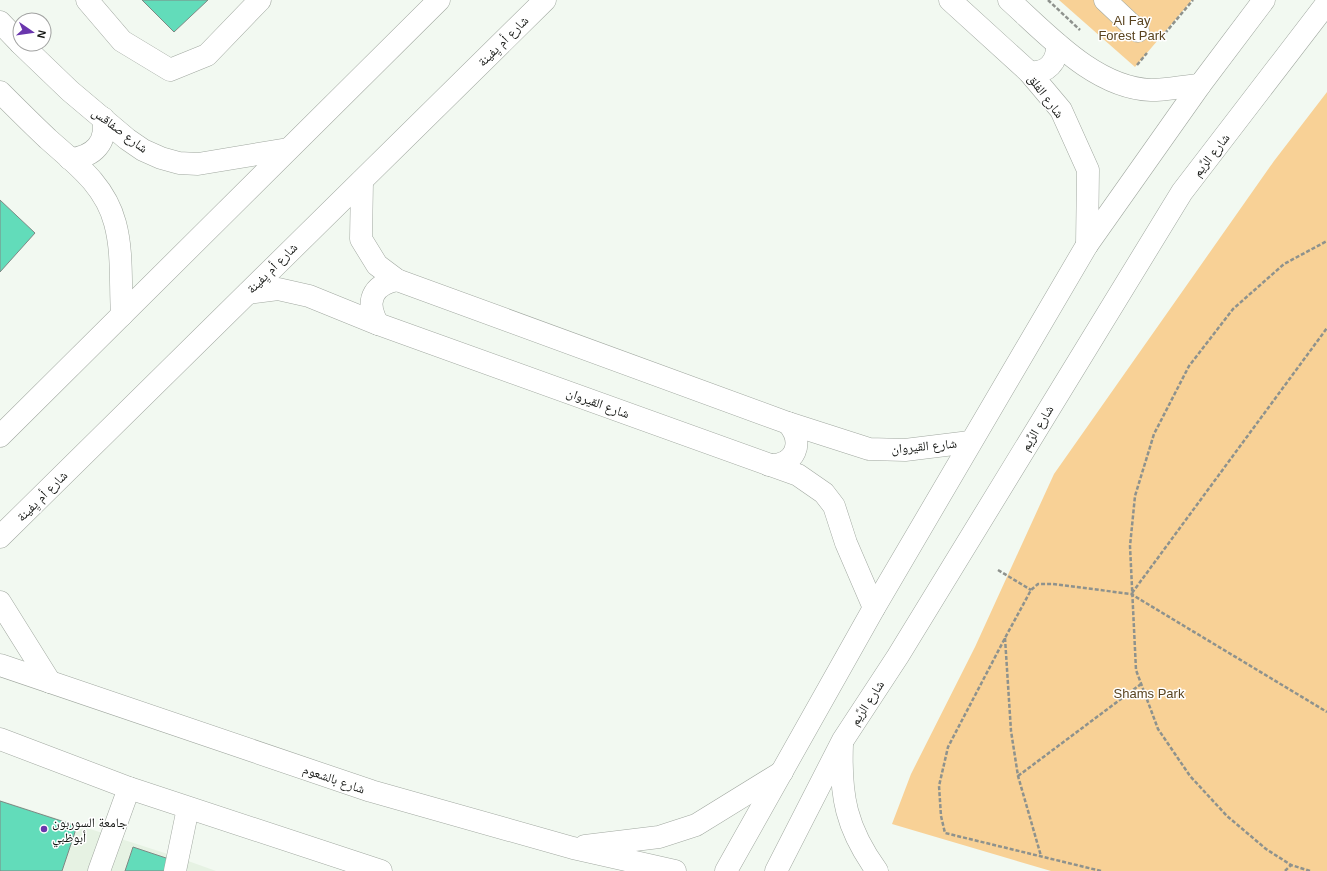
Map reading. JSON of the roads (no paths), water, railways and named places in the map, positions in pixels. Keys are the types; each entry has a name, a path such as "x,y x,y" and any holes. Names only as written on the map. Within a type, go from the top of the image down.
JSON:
{"main road":[{"path":"87,0 122,41 170,70 207,55 260,0"},
{"path":"0,436 439,0"},
{"name":"شارع أم يِفينة","path":"3,534 545,0"},
{"name":"شارع الفلق","path":"950,0 1029,72 1061,110 1088,170 1087,244"},
{"path":"1009,0 1032,10 1057,44 1090,69 1122,85 1151,90 1200,85"},
{"path":"1105,0 1138,31"},
{"path":"726,871 874,608 1087,244 1200,85 1264,0"},
{"name":"شارع الرِّيم","path":"776,871 843,740 898,656 1182,192 1327,3"},
{"name":"شارع صفاقس","path":"0,22 12,34"},
{"path":"1029,72 1043,71 1050,67 1057,52 1057,44"},
{"name":"شارع صفاقس","path":"30,52 70,91 103,118 143,150 161,158 179,163 198,164 288,149"},
{"path":"4,103 70,159 94,182 110,208 118,241 122,315"},
{"path":"70,159 87,156 95,151 104,136 105,127 103,118"},
{"name":"شارع القيروان","path":"362,181 361,239 377,264 398,280 788,423 869,449 906,450 970,442"},
{"path":"378,324 373,315 371,306 373,296 379,287 388,282 398,280"},
{"name":"شارع القيروان","path":"248,293 278,290 309,296 378,324 798,475 824,493 834,506 846,543 874,608"},
{"path":"769,465 778,466 786,462 793,456 797,448 797,439 794,430 788,423"},
{"path":"0,554 3,534"},
{"path":"0,602 16,630 50,682"},
{"name":"شارع بالشعوم","path":"0,665 371,791 573,848 675,871"},
{"path":"0,739 129,788 381,871"},
{"path":"843,740 842,766 845,806 856,839 877,871"},
{"path":"573,848 659,837 696,825 783,772"},
{"path":"99,871 129,788"},
{"path":"175,871 188,808"}],"place":[{"name":"جامعة السوربون أبوظبي","path":"44,829"}],"park label":[{"name":"Al Fay Forest Park","path":"1132,28"},
{"name":"Shams Park","path":"1149,693"}]}
